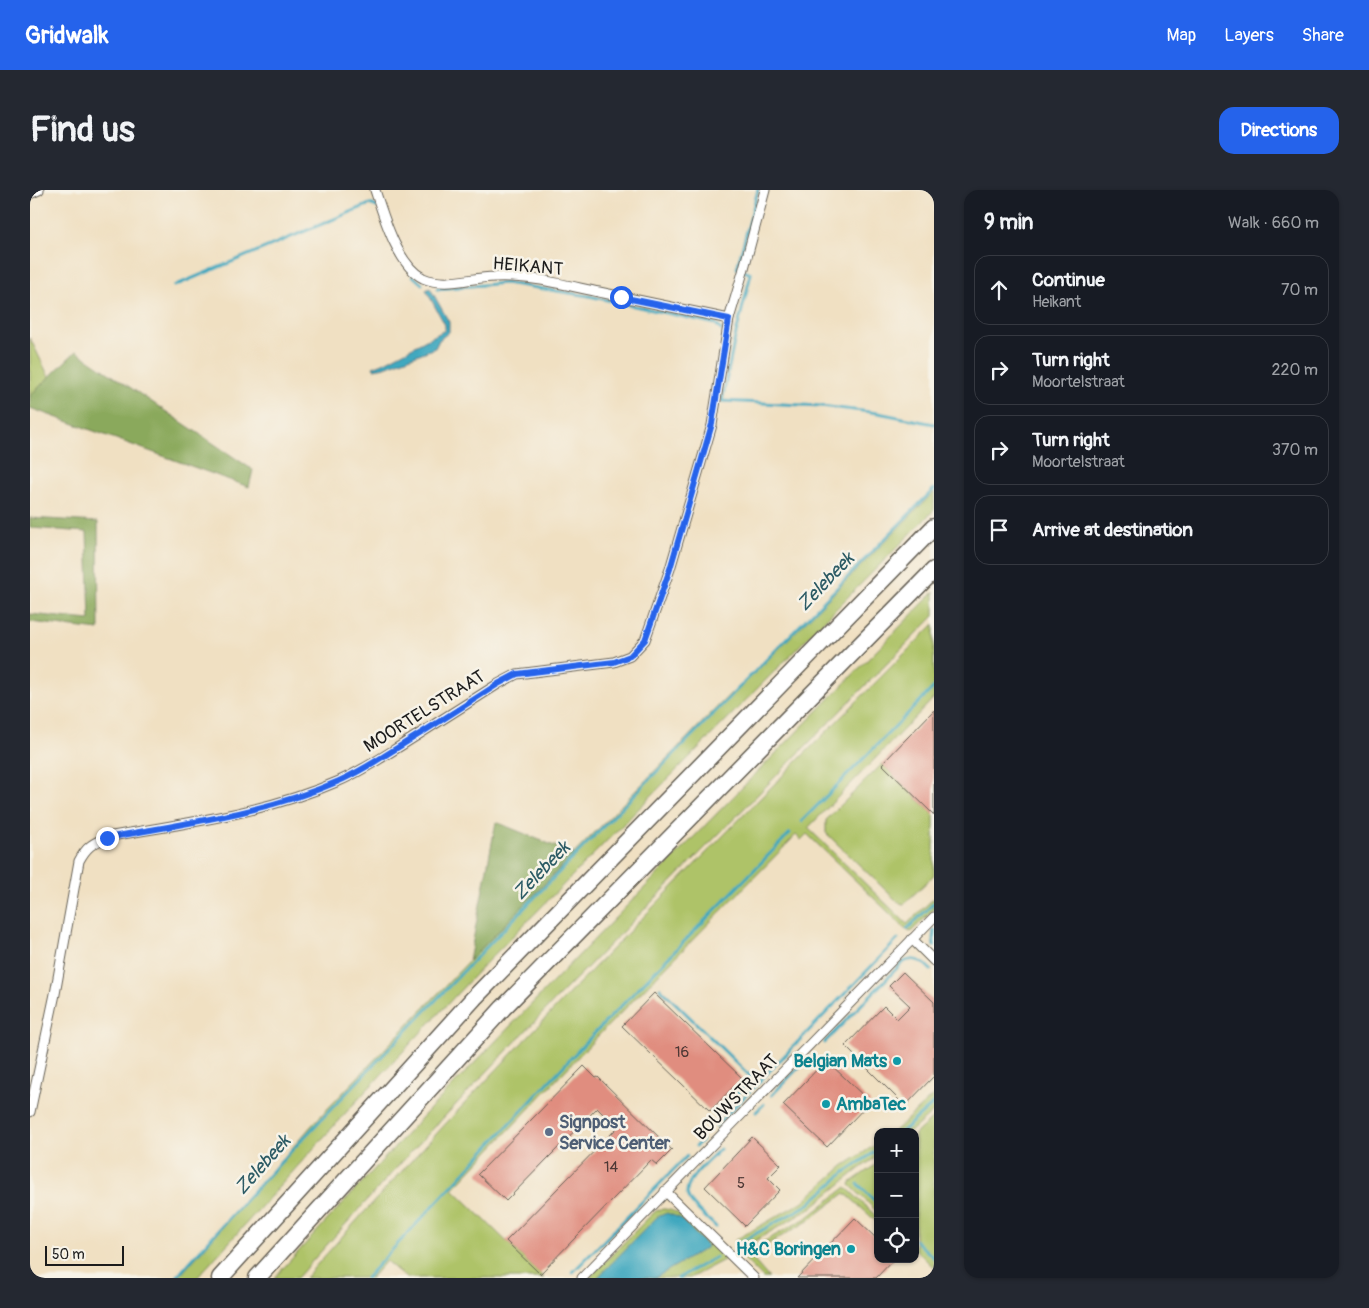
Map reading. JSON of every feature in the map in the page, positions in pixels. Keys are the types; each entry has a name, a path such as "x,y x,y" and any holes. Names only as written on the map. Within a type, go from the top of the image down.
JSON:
{"highway":[{"path":"220,1278 474,998 934,527"},
{"path":"257,1278 502,1008 934,570"}],"street":[{"path":"30,194 39,190"},
{"name":"HEIKANT","path":"375,190 393,240 403,258 422,278 440,282 457,282 494,276 531,279 729,319"},
{"name":"MOORTELSTRAAT","path":"30,1112 55,994 79,861 85,850 94,843 107,838 238,813 289,800 317,790 341,780 384,756 517,674 614,662 630,656 645,640 670,569 712,424 729,319 765,190"},
{"name":"BOUWSTRAAT","path":"582,1278 934,917"},
{"path":"912,940 934,961"},
{"path":"665,1191 754,1278"}],"green space":[{"path":"30,338 49,377 30,396"},
{"path":"76,351 253,470 249,487 30,408 30,396"},
{"path":"934,492 934,510 486,963 351,1107 197,1278 178,1278 313,1124 469,961 731,693 733,695"},
{"path":"30,518 98,522 99,630 30,622 30,614 90,620 87,532 30,528"},
{"path":"934,592 934,616 554,1001 410,1153 297,1278 274,1278 426,1113"},
{"path":"934,624 934,698 808,828 907,924 934,898 934,909 911,932 908,931 807,834 801,840 796,835 597,1037 453,1189 544,1278 406,1278 386,1261 371,1278 305,1278 536,1028 694,865"},
{"path":"882,764 934,815 934,875 904,904 899,903 826,833 826,820"},
{"path":"496,822 574,854 469,961"},
{"path":"934,1095 934,1111 915,1128 897,1128"},
{"path":"934,1117 934,1268 919,1253 919,1130"},
{"path":"874,1146 874,1159 811,1208 741,1249 739,1248 735,1240 802,1202 843,1166"},
{"path":"874,1166 874,1209 850,1185 851,1182"},
{"path":"846,1187 874,1214 874,1219 845,1193 808,1221 749,1255 769,1278 763,1278 740,1255 808,1217"},
{"path":"663,1209 671,1210 688,1220 725,1256 724,1260 690,1278 589,1278 649,1217 656,1211"}],"water":[{"path":"430,288 449,322 449,332 439,340 435,348 385,367 374,369 373,367 445,330 445,325 426,290"},
{"path":"667,1213 680,1218 707,1246 706,1248 655,1278 597,1278 657,1217"}],"building":[{"path":"934,710 934,815 882,764"},
{"name":"Belgian Mats","path":"903,972 934,1002 934,1076 905,1106 845,1046 884,1006 897,1019 910,1006 889,986"},
{"path":"654,993 742,1078 710,1111 622,1026"},
{"name":"AmbaTec","path":"826,1060 870,1102 827,1147 783,1105"},
{"path":"584,1066 596,1078 598,1077 672,1150 657,1165 651,1160 540,1274 506,1241 617,1128 597,1108 506,1201 478,1174"},
{"path":"752,1137 781,1165 768,1178 780,1190 745,1226 705,1187"},
{"name":"H&C Boringen","path":"855,1218 874,1236 874,1263 890,1263 876,1278 797,1278"}],"waterway":[{"path":"758,190 737,268 751,274 722,401 821,406 878,413 934,424"},
{"path":"174,286 370,204 377,207"},
{"path":"413,276 422,284"},
{"path":"437,289 505,283 589,296 716,324 721,330"},
{"name":"Zelebeek","path":"176,1278 271,1172 497,936 934,489"},
{"path":"802,821 934,687"},
{"path":"366,1278 584,1044 790,833"},
{"path":"907,929 934,903"},
{"path":"934,930 934,946"},
{"path":"716,1126 898,939"},
{"path":"824,1043 902,963 917,960 931,970"},
{"path":"660,988 752,1078 718,1114"},
{"path":"772,1095 808,1058"},
{"path":"906,1128 934,1103"},
{"path":"756,1112 764,1104"},
{"path":"696,1146 702,1140"},
{"path":"716,1227 689,1199 687,1193 688,1186 697,1172 720,1149"},
{"path":"737,1244 809,1204 845,1172 874,1153"},
{"path":"573,1272 687,1156"},
{"path":"858,1184 874,1200"},
{"path":"919,1244 934,1258"},
{"path":"678,1278 716,1257"}],"place":[{"name":"Belgian Mats","path":"897,1061"},
{"name":"AmbaTec","path":"826,1104"},
{"name":"Signpost Service Center","path":"549,1132"},
{"name":"H&C Boringen","path":"851,1249"}],"route":[{"path":"107,838 238,813 289,800 317,790 341,780 384,756 517,674 614,662 630,656 639,647 645,640 670,569 712,424 729,319 621,297"}]}
